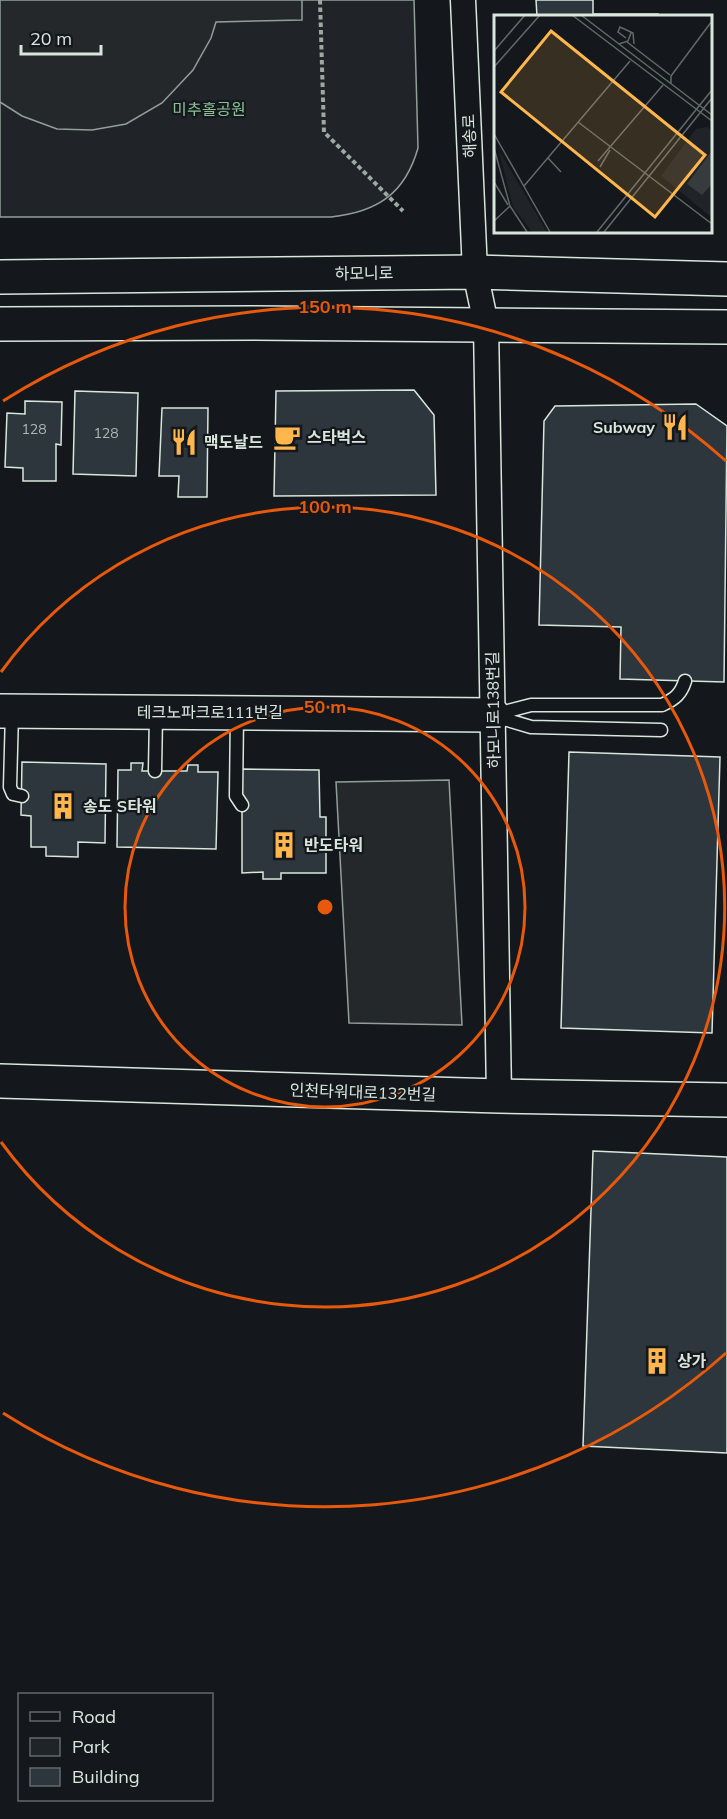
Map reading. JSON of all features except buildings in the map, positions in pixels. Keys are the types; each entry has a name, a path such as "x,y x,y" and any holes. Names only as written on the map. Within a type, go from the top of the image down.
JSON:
{"street":[{"name":"해송로","path":"463,0 475,272 486,324"},
{"name":"하모니로","path":"0,277 475,272 727,279"},
{"path":"0,324 486,324 727,327"},
{"name":"하모니로138번길","path":"486,324 499,1096"},
{"name":"테크노파크로111번길","path":"6,711 493,715"},
{"name":"인천타워대로132번길","path":"0,1082 727,1100"}],"lane":[{"path":"493,715 531,705 662,705 674,700 685,681"},
{"path":"6,711 10,787 13,794 22,796"},
{"path":"155,771 156,712"},
{"path":"237,712 236,796 238,804 242,805"},
{"path":"493,715 531,727 661,730"}],"path":[{"path":"320,0 324,132 403,211"}],"green space":[{"name":"미추홀공원","path":"0,0 414,0 418,148 412,164 397,189 387,198 362,211 331,217 0,217"}],"shaded area":[{"path":"0,0 302,0 302,20 216,22 211,38 193,70 162,103 126,124 92,130 57,129 22,116 0,102"},
{"path":"449,780 462,1025 349,1023 336,782"}],"place":[{"name":"Subway","path":"675,427"},
{"name":"스타벅스","path":"287,437"},
{"name":"맥도날드","path":"184,442"},
{"name":"송도 S타워","path":"63,806"},
{"name":"반도타워","path":"284,845"},
{"name":"상가","path":"657,1361"}]}
